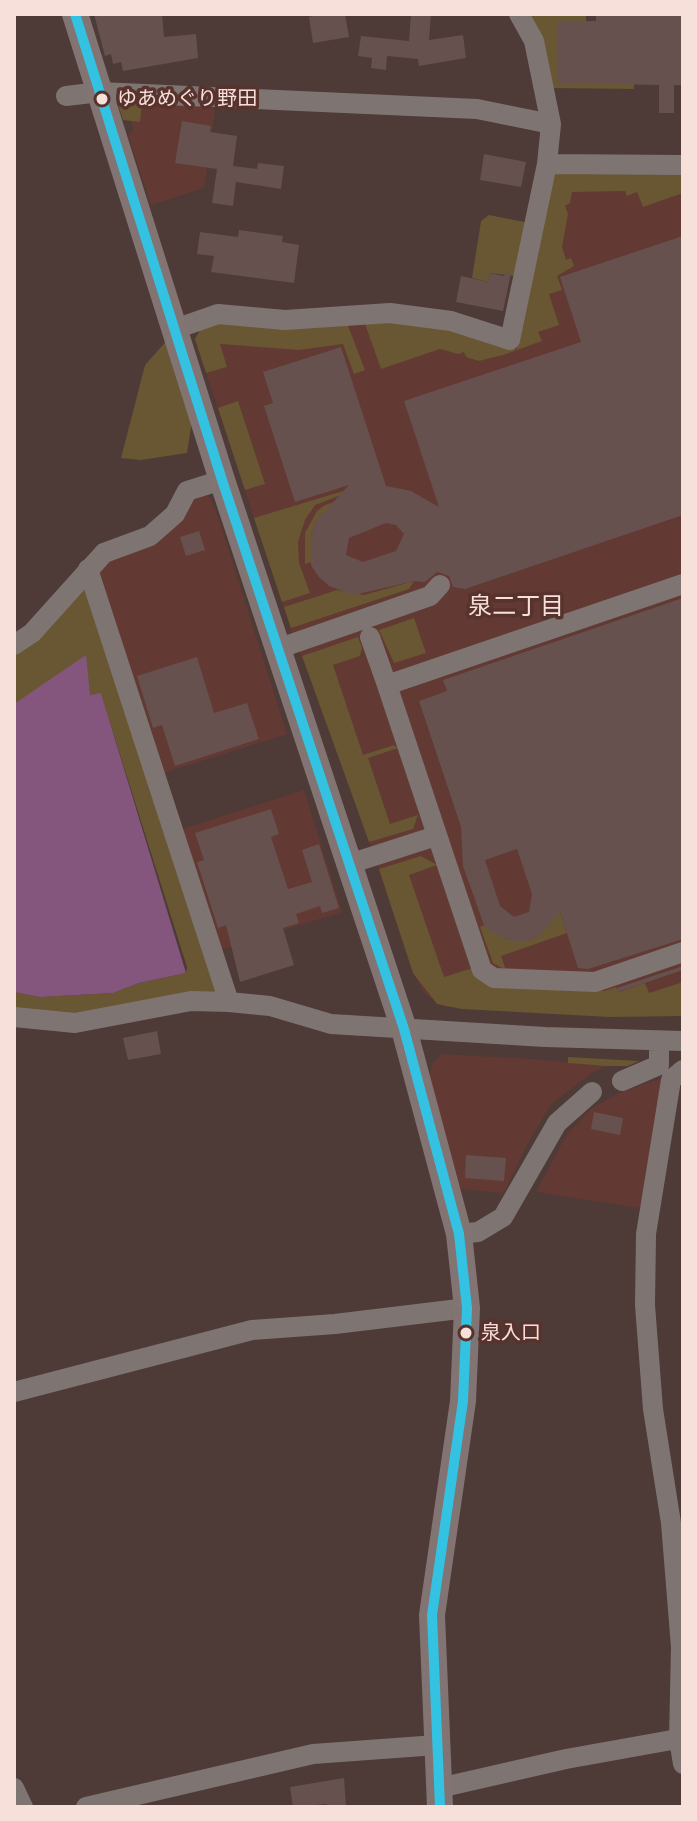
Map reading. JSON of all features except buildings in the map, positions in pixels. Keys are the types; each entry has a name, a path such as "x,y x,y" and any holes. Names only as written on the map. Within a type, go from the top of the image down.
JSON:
{"main road":[{"path":"75,14 222,480 404,1029 459,1234 467,1308 463,1401 432,1615 440,1798"}],"street":[{"path":"175,329 218,314 285,320 390,313 451,321 510,340 547,164 551,124 534,41 519,14"},
{"path":"66,96 100,92 477,109 551,124"},
{"path":"547,164 683,165"},
{"path":"14,645 32,633 104,553 150,536 175,514 187,491 222,480"},
{"path":"88,569 229,1002"},
{"path":"387,685 683,584"},
{"path":"277,649 430,596 440,585"},
{"path":"370,637 436,836 453,853 482,970 494,978 595,982 683,952"},
{"path":"349,864 436,836"},
{"path":"14,1017 75,1023 191,1001 229,1002 270,1006 331,1024 683,1041"},
{"path":"622,1081 659,1065 659,1042"},
{"path":"683,1070 671,1080 646,1234 645,1305 653,1409 671,1523 681,1647 683,1764"},
{"path":"459,1234 478,1232 503,1217 557,1123 592,1092"},
{"path":"14,1392 252,1330 335,1324 467,1308"},
{"path":"440,1798 566,1759 681,1739"},
{"path":"86,1807 313,1754 437,1745"},
{"path":"14,1788 23,1807"}],"shaded area":[{"path":"525,14 586,14 586,21 558,21 558,83 634,63 634,89 549,88"},
{"path":"117,102 142,103 140,122 123,120"},
{"path":"142,103 210,106 215,111 204,188 151,205 128,135 133,130 131,121 140,122"},
{"path":"560,170 683,171 683,193 643,207 637,192 627,196 625,191 572,192 570,203 565,206 568,214 562,247 566,260 571,258 574,266 557,276 562,290 549,294 559,325 538,332 542,341 503,355 479,361 466,357 464,352 458,354 440,349 381,369 364,321 390,319 454,329 516,350 553,176"},
{"path":"683,171 683,1016 609,1017 445,1007 425,994 413,973 340,754 290,627 195,339 390,319 454,329 516,350 553,176"},
{"path":"489,215 529,223 515,276 490,273 488,282 472,278 481,221"},
{"path":"219,321 347,323 365,370 354,374 343,344 299,350 220,344 227,367 206,373 195,339 201,328"},
{"path":"169,338 193,415 187,453 141,460 121,458 145,365"},
{"path":"238,401 265,484 245,490 218,408"},
{"path":"383,479 315,505 305,520 298,542 299,563 310,593 282,602 254,518"},
{"path":"377,488 316,521 311,535 311,562 305,564 305,533 317,511 325,505"},
{"path":"204,494 211,499 221,526 287,734 161,774 96,573 110,558"},
{"path":"414,581 409,589 291,628 284,607 337,590 364,595"},
{"path":"80,589 89,592 217,989 213,995 73,1019 14,1012 14,992 40,997 113,993 139,983 186,973 187,967 101,694 23,700 14,704 14,652"},
{"path":"414,618 426,653 394,663 379,630"},
{"path":"358,637 362,648 360,656 333,665 363,755 394,745 398,748 368,758 390,824 418,815 413,829 369,842 302,656"},
{"path":"86,655 90,695 101,693 186,973 139,983 113,993 40,997 14,992 14,704"},
{"path":"304,790 342,912 217,951 179,830"},
{"path":"421,856 437,865 409,875 444,977 473,968 492,986 604,991 616,987 619,992 645,983 649,993 683,982 683,1016 609,1017 462,1009 437,1004 413,973 379,869"},
{"path":"556,899 567,933 501,956 506,970 493,963 480,927 484,925 506,939 528,941 541,934"},
{"path":"441,1054 606,1066 590,1074 551,1105 504,1193 459,1189 429,1079 432,1064"},
{"path":"568,1057 639,1061 628,1066 606,1066 568,1063"},
{"path":"668,1076 646,1209 536,1192 567,1134 592,1108 619,1093"}],"transit line":[{"path":"75,14 222,480 404,1029 459,1234 467,1308 463,1401 432,1615 440,1807"}],"place":[{"name":"ゆあめぐり野田","path":"102,99"},
{"name":"泉入口","path":"466,1333"}],"district":[{"name":"泉二丁目","path":"516,607"}]}
